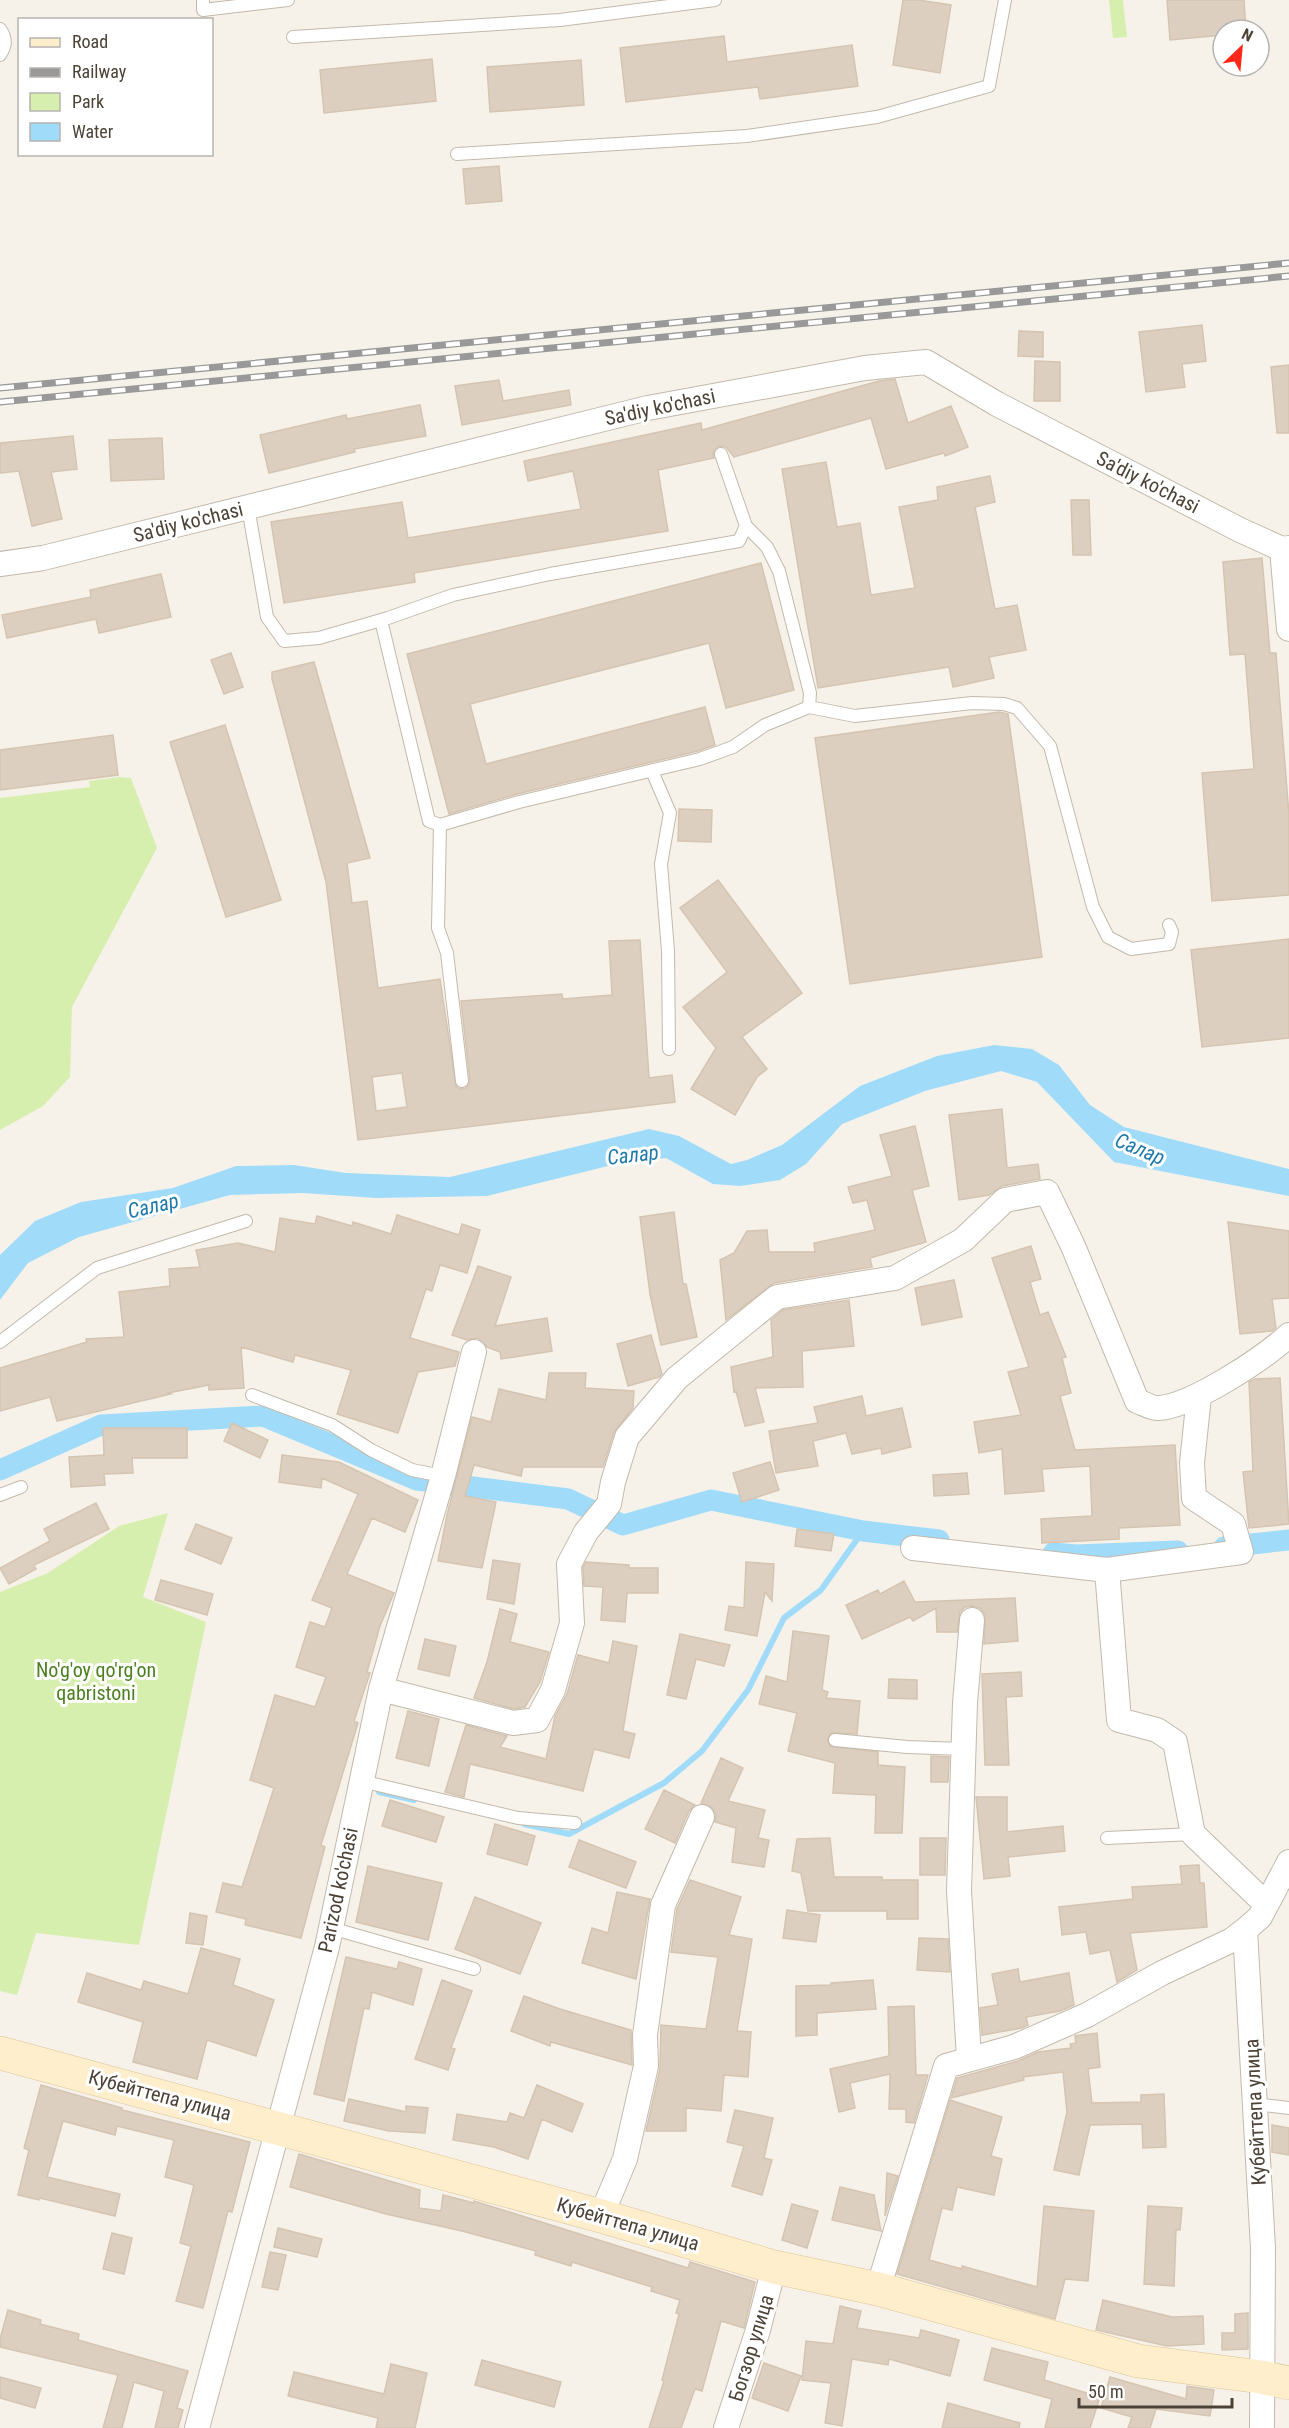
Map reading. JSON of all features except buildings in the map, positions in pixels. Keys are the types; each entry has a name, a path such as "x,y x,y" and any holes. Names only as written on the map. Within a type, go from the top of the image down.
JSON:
{"street":[{"name":"Sa'diy ko'chasi","path":"0,564 43,558 648,408 865,368 926,362 997,404 1229,524 1285,549"},
{"path":"1285,549 1289,629"},
{"path":"381,1689 513,1723 537,1720 553,1690 572,1623 569,1564 586,1532 609,1504 613,1482 627,1437 677,1378 777,1297 895,1278 963,1240 1005,1200 1047,1192 1073,1246 1137,1401 1158,1409 1198,1396 1272,1351 1289,1335"},
{"name":"Parizod ko'chasi","path":"197,2428 331,1928 381,1689 439,1487 474,1352"},
{"path":"913,1548 1107,1570 1242,1552 1233,1524 1194,1498 1192,1463 1198,1396"},
{"path":"1107,1570 1119,1720 1157,1730 1175,1742 1193,1834 1266,1904"},
{"path":"969,2058 959,1890 963,1749 972,1620"},
{"path":"601,2216 625,2159 646,2066 645,2035 663,1905 702,1817"},
{"path":"878,2289 946,2066 969,2058 1014,2048 1087,2015 1162,1974 1232,1940 1260,1917 1289,1862"},
{"name":"Кубейттепа улица","path":"1245,1930 1263,2248 1275,2380 1262,2428"},
{"name":"Кубейттепа улица","path":"0,2053 601,2216 774,2267 878,2289 1138,2361 1275,2380"},
{"name":"Богзор улица","path":"726,2428 758,2330 774,2267"}],"lane":[{"path":"203,0 203,10 288,0"},
{"path":"293,37 560,20 715,0"},
{"path":"457,154 747,136 877,117 989,86 1005,0"},
{"path":"0,29 6,45 0,55"},
{"path":"721,454 746,526 767,547 779,572 810,693 809,707"},
{"path":"248,507 267,617 284,641 319,638 453,596 550,574 739,541 746,526"},
{"path":"381,620 429,821 440,825 519,802 700,759 733,747 765,725 809,707 855,716 972,703 1004,704 1017,708 1050,746 1093,907 1108,937 1131,949 1169,944 1172,932 1169,925"},
{"path":"652,771 670,813 661,864 668,951 669,1049"},
{"path":"440,825 438,928 447,953 462,1081"},
{"path":"0,1342 98,1268 246,1221"},
{"path":"252,1395 332,1425 371,1450 412,1470 439,1487"},
{"path":"0,1495 21,1487"},
{"path":"835,1740 908,1747 963,1749"},
{"path":"361,1781 518,1818 575,1823"},
{"path":"1107,1838 1193,1834"},
{"path":"331,1928 474,1970"},
{"path":"1254,2104 1289,2108"}],"green space":[{"path":"1109,0 1123,0 1127,37 1113,38"},
{"path":"119,777 131,778 157,848 72,1007 70,1077 43,1106 0,1130 0,798 90,787 89,781"},
{"name":"No'g'oy qo'rg'on qabristoni","path":"168,1513 143,1597 206,1622 139,1945 36,1933 17,1995 0,1991 0,1592 48,1573 119,1526"}],"water":[{"name":"Салар","path":"994,1045 1032,1049 1059,1065 1090,1105 1124,1127 1289,1169 1289,1196 1114,1162 1037,1082 1001,1071 925,1091 842,1124 806,1164 780,1180 740,1186 713,1184 666,1158 616,1164 487,1196 376,1198 303,1193 230,1195 79,1237 28,1263 0,1300 0,1255 35,1221 81,1202 173,1188 236,1166 294,1165 346,1173 450,1177 649,1129 679,1136 731,1164 747,1160 782,1145 860,1086 937,1056"}],"waterway":[{"name":"Салар","path":"0,1470 101,1425 263,1416 417,1480 568,1499 623,1525 711,1500 863,1531 939,1540"},
{"path":"524,1824 569,1834 664,1783 702,1751 748,1690 784,1618 821,1590 863,1531"},
{"name":"Салар","path":"1224,1547 1289,1540"},
{"name":"Салар","path":"1053,1553 1076,1555 1178,1551"},
{"path":"379,1792 414,1800"}],"railway":[{"path":"0,388 1289,263"},
{"path":"0,402 1289,276"}]}
